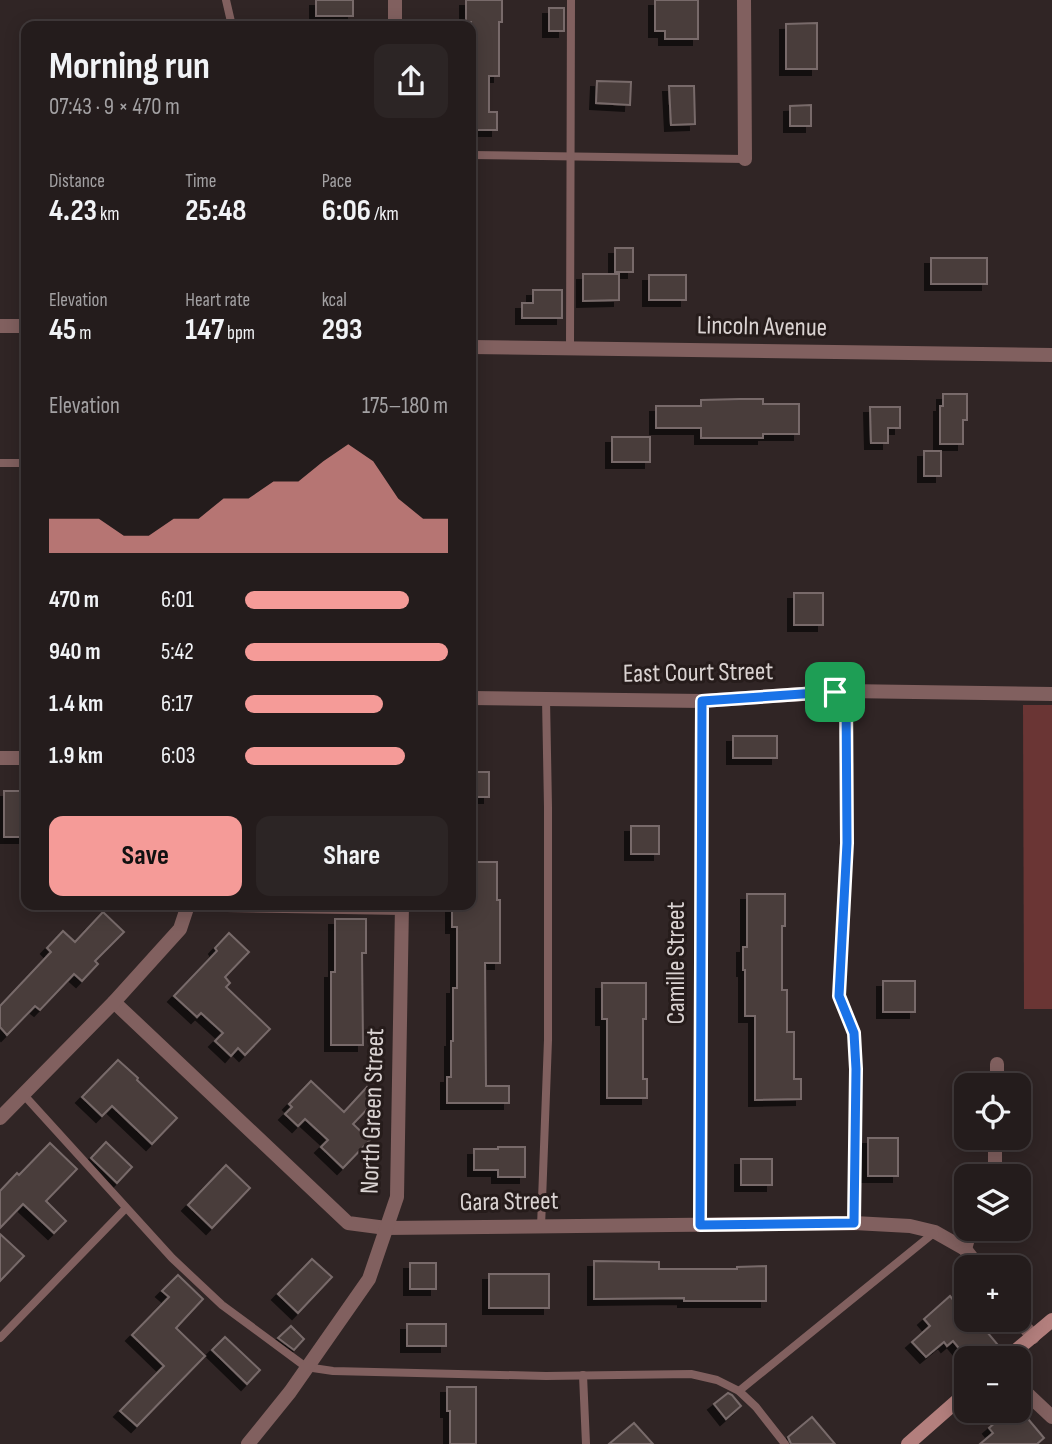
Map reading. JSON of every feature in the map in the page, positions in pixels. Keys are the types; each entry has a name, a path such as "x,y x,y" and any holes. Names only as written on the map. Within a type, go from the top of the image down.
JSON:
{"main road":[{"path":"1022,1346 1052,1320"},
{"path":"908,1444 954,1404"}],"street":[{"path":"395,0 395,21"},
{"path":"744,0 744,159"},
{"path":"0,326 21,326"},
{"name":"Lincoln Avenue","path":"476,347 1052,355"},
{"name":"East Court Street","path":"476,698 702,701 846,691 1052,694"},
{"name":"Camille Street","path":"700,1225 702,701"},
{"path":"0,758 21,758"},
{"path":"0,1118 114,1002 180,929 187,910"},
{"name":"North Green Street","path":"248,1444 290,1392 369,1279 397,1197 402,910"},
{"name":"Gara Street","path":"114,1002 348,1223 386,1228 854,1223 910,1226 935,1232 965,1249 970,1255"},
{"path":"997,1064 997,1073"},
{"path":"965,1249 967,1241"},
{"path":"1029,1332 1033,1337"},
{"path":"1031,1397 1052,1417"}],"lane":[{"path":"226,0 231,21"},
{"path":"570,349 571,0"},
{"path":"476,155 744,159"},
{"path":"0,463 21,463"},
{"path":"846,691 847,843 839,996 854,1033 854,1223"},
{"path":"541,1227 548,1040 546,699"},
{"path":"23,1094 172,1258 222,1305 306,1367 333,1371 546,1376 691,1374 718,1380 739,1391 756,1407 785,1444"},
{"path":"0,1338 126,1208"},
{"path":"739,1391 935,1232"},
{"path":"583,1376 586,1444"}],"shaded area":[{"path":"1023,705 1052,705 1052,1009 1024,1009"}],"building":[{"path":"316,0 353,0 353,16 316,16"},
{"path":"466,0 502,0 502,22 499,22 499,76 489,76 489,112 497,112 497,130 476,130 476,21 466,21"},
{"path":"655,0 698,0 698,39 665,39 665,31 655,31"},
{"path":"549,8 564,8 564,31 549,31"},
{"path":"817,23 817,69 786,69 786,24"},
{"path":"597,81 631,82 630,105 596,103"},
{"path":"669,86 694,86 695,124 671,125"},
{"path":"811,105 811,126 790,126 790,106"},
{"path":"615,248 633,248 633,272 615,272"},
{"path":"931,258 987,258 987,284 931,284"},
{"path":"583,274 619,274 619,300 583,301"},
{"path":"649,275 686,275 686,300 649,300"},
{"path":"533,290 562,290 562,318 522,318 522,303 533,303"},
{"path":"943,394 967,394 963,444 940,444 940,406 943,406"},
{"path":"763,399 763,404 799,404 799,434 763,434 763,438 701,438 701,428 656,428 656,406 701,406 701,400"},
{"path":"870,407 900,407 900,428 888,428 888,443 871,443"},
{"path":"612,437 650,437 650,462 612,462"},
{"path":"924,451 941,451 941,476 924,476"},
{"path":"794,593 823,593 823,625 794,625"},
{"path":"733,736 777,736 777,758 733,758"},
{"path":"476,772 489,772 489,797 476,797"},
{"path":"4,791 21,791 21,837 4,837"},
{"path":"631,826 659,826 659,854 631,854"},
{"path":"476,862 497,862 500,963 485,963 486,1086 509,1086 509,1103 447,1103 447,1077 451,1077 453,1041 453,988 457,988 457,927 452,927 452,910 476,910"},
{"path":"747,894 785,894 782,990 787,990 787,1032 794,1032 794,1079 801,1079 801,1099 755,1100 755,1016 745,1016 743,970 743,947 747,947"},
{"path":"103,912 124,932 95,961 98,964 82,981 74,974 40,1010 35,1006 7,1035 0,1027 0,1006 51,952 47,948 63,931 75,942"},
{"path":"335,919 366,919 366,953 362,953 363,1045 331,1045 331,972 335,972"},
{"path":"229,933 249,952 225,977 230,983 226,987 270,1029 245,1055 238,1048 231,1056 215,1041 223,1033 201,1013 197,1017 174,996 217,951 215,948"},
{"path":"883,981 915,981 915,1012 883,1012"},
{"path":"602,983 646,983 643,1079 647,1079 647,1098 607,1098 607,1019 602,1019"},
{"path":"118,1060 177,1118 152,1144 112,1106 102,1116 82,1097"},
{"path":"311,1081 344,1112 367,1087 378,1098 353,1124 370,1140 343,1168 321,1147 328,1140 305,1119 298,1126 285,1114 292,1107 289,1104"},
{"path":"868,1138 898,1138 898,1176 868,1176"},
{"path":"106,1142 132,1167 117,1183 91,1158"},
{"path":"50,1143 77,1169 46,1201 66,1221 54,1233 23,1204 0,1228 0,1191"},
{"path":"525,1147 525,1177 498,1177 498,1170 474,1170 474,1149"},
{"path":"741,1159 772,1159 772,1185 741,1185"},
{"path":"226,1165 250,1188 212,1228 188,1205"},
{"path":"0,1234 24,1256 0,1281"},
{"path":"312,1259 332,1277 298,1313 278,1294"},
{"path":"594,1261 659,1262 659,1269 737,1269 766,1266 766,1301 594,1299"},
{"path":"410,1263 436,1263 436,1289 410,1289"},
{"path":"489,1274 549,1274 549,1308 489,1308"},
{"path":"178,1275 203,1299 176,1328 205,1356 137,1426 120,1411 164,1366 132,1335 169,1297 162,1291"},
{"path":"950,1296 954,1301 954,1332 987,1332 998,1345 957,1346 953,1341 947,1346 944,1342 926,1357 912,1342 930,1326 924,1319"},
{"path":"407,1324 446,1324 446,1346 407,1346"},
{"path":"291,1326 304,1339 294,1350 278,1338"},
{"path":"225,1337 260,1370 247,1384 212,1350"},
{"path":"447,1387 476,1387 476,1444 450,1444"},
{"path":"728,1393 741,1406 726,1419 714,1404"},
{"path":"812,1417 835,1444 791,1444 788,1437"},
{"path":"1031,1422 1044,1438 1037,1444 980,1444 993,1433 989,1428 995,1423"},
{"path":"634,1423 653,1444 609,1444"}],"route":[{"path":"846,691 847,843 839,996 854,1033 854,1223 700,1225 702,701 835,692 846,691"}]}
